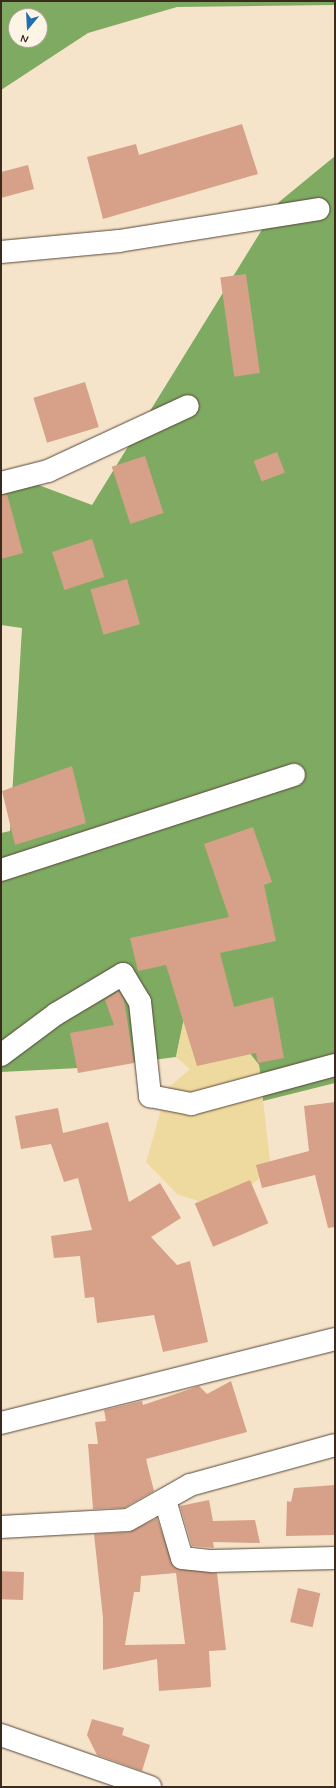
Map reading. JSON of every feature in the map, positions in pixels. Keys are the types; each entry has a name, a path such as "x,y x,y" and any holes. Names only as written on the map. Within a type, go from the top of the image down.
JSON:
{"street":[{"path":"1,252 119,241 318,209"},
{"path":"1,483 48,471 188,406"},
{"path":"1,870 294,775"},
{"path":"1,1055 56,1014 123,974 140,1002 150,1096 191,1104 335,1065"},
{"path":"1,1423 335,1339"},
{"path":"1,1527 128,1520 190,1485 335,1445"},
{"path":"165,1500 182,1558 212,1561 335,1558"},
{"path":"1,1735 150,1787"}],"green space":[{"path":"1,1 335,1 335,5 177,7 88,33 1,90"},
{"path":"335,156 335,1083 263,1101 259,1065 211,1005 187,1004 176,1057 98,1067 1,1072 1,833 10,831 22,628 1,625 1,471 92,505 279,202"}],"sand":[{"path":"187,1004 211,1005 259,1065 271,1169 222,1209 177,1194 146,1162 167,1089 190,1069 176,1057"}],"building":[{"path":"242,124 258,174 103,219 87,157 136,144 139,155"},
{"path":"28,165 34,189 1,198 1,172"},
{"path":"246,274 260,373 234,377 220,278"},
{"path":"85,382 99,427 47,443 33,398"},
{"path":"277,452 285,473 262,481 254,461"},
{"path":"145,456 164,513 130,524 112,467"},
{"path":"7,494 23,553 1,559 1,495"},
{"path":"92,539 104,577 64,590 52,552"},
{"path":"127,579 140,624 103,635 90,589"},
{"path":"72,766 86,823 15,845 2,791"},
{"path":"253,827 272,882 264,885 276,941 220,953 234,1007 273,997 284,1058 258,1063 256,1053 197,1066 166,965 138,971 130,938 229,917 204,844"},
{"path":"119,991 124,1000 134,1063 78,1073 70,1033 114,1025 105,1000"},
{"path":"335,1102 335,1227 328,1228 315,1175 262,1188 256,1165 309,1151 304,1106"},
{"path":"58,1108 63,1133 108,1122 129,1202 160,1183 181,1218 151,1237 177,1265 190,1261 208,1342 163,1352 154,1315 97,1323 94,1297 85,1298 80,1256 54,1258 51,1236 92,1230 78,1178 64,1182 51,1144 21,1149 15,1116"},
{"path":"250,1180 268,1223 213,1247 195,1203"},
{"path":"231,1381 247,1432 146,1459 154,1491 124,1508 93,1509 88,1444 98,1444 95,1422 106,1421 104,1410 142,1401 143,1405 199,1386 207,1394"},
{"path":"335,1485 335,1535 286,1536 287,1501 291,1502 294,1488"},
{"path":"209,1500 213,1521 255,1520 260,1543 213,1542 214,1548 192,1546 180,1506"},
{"path":"157,1518 174,1567 217,1573 226,1650 209,1651 211,1687 159,1691 157,1659 103,1670 103,1618 94,1534 129,1532","holes":["176,1573 185,1644 125,1645 134,1592 140,1592 141,1576"]},
{"path":"1,1571 24,1572 23,1600 1,1599"},
{"path":"298,1588 320,1593 313,1627 290,1622"},
{"path":"92,1719 124,1728 122,1735 150,1745 142,1771 97,1755 87,1735"}]}
